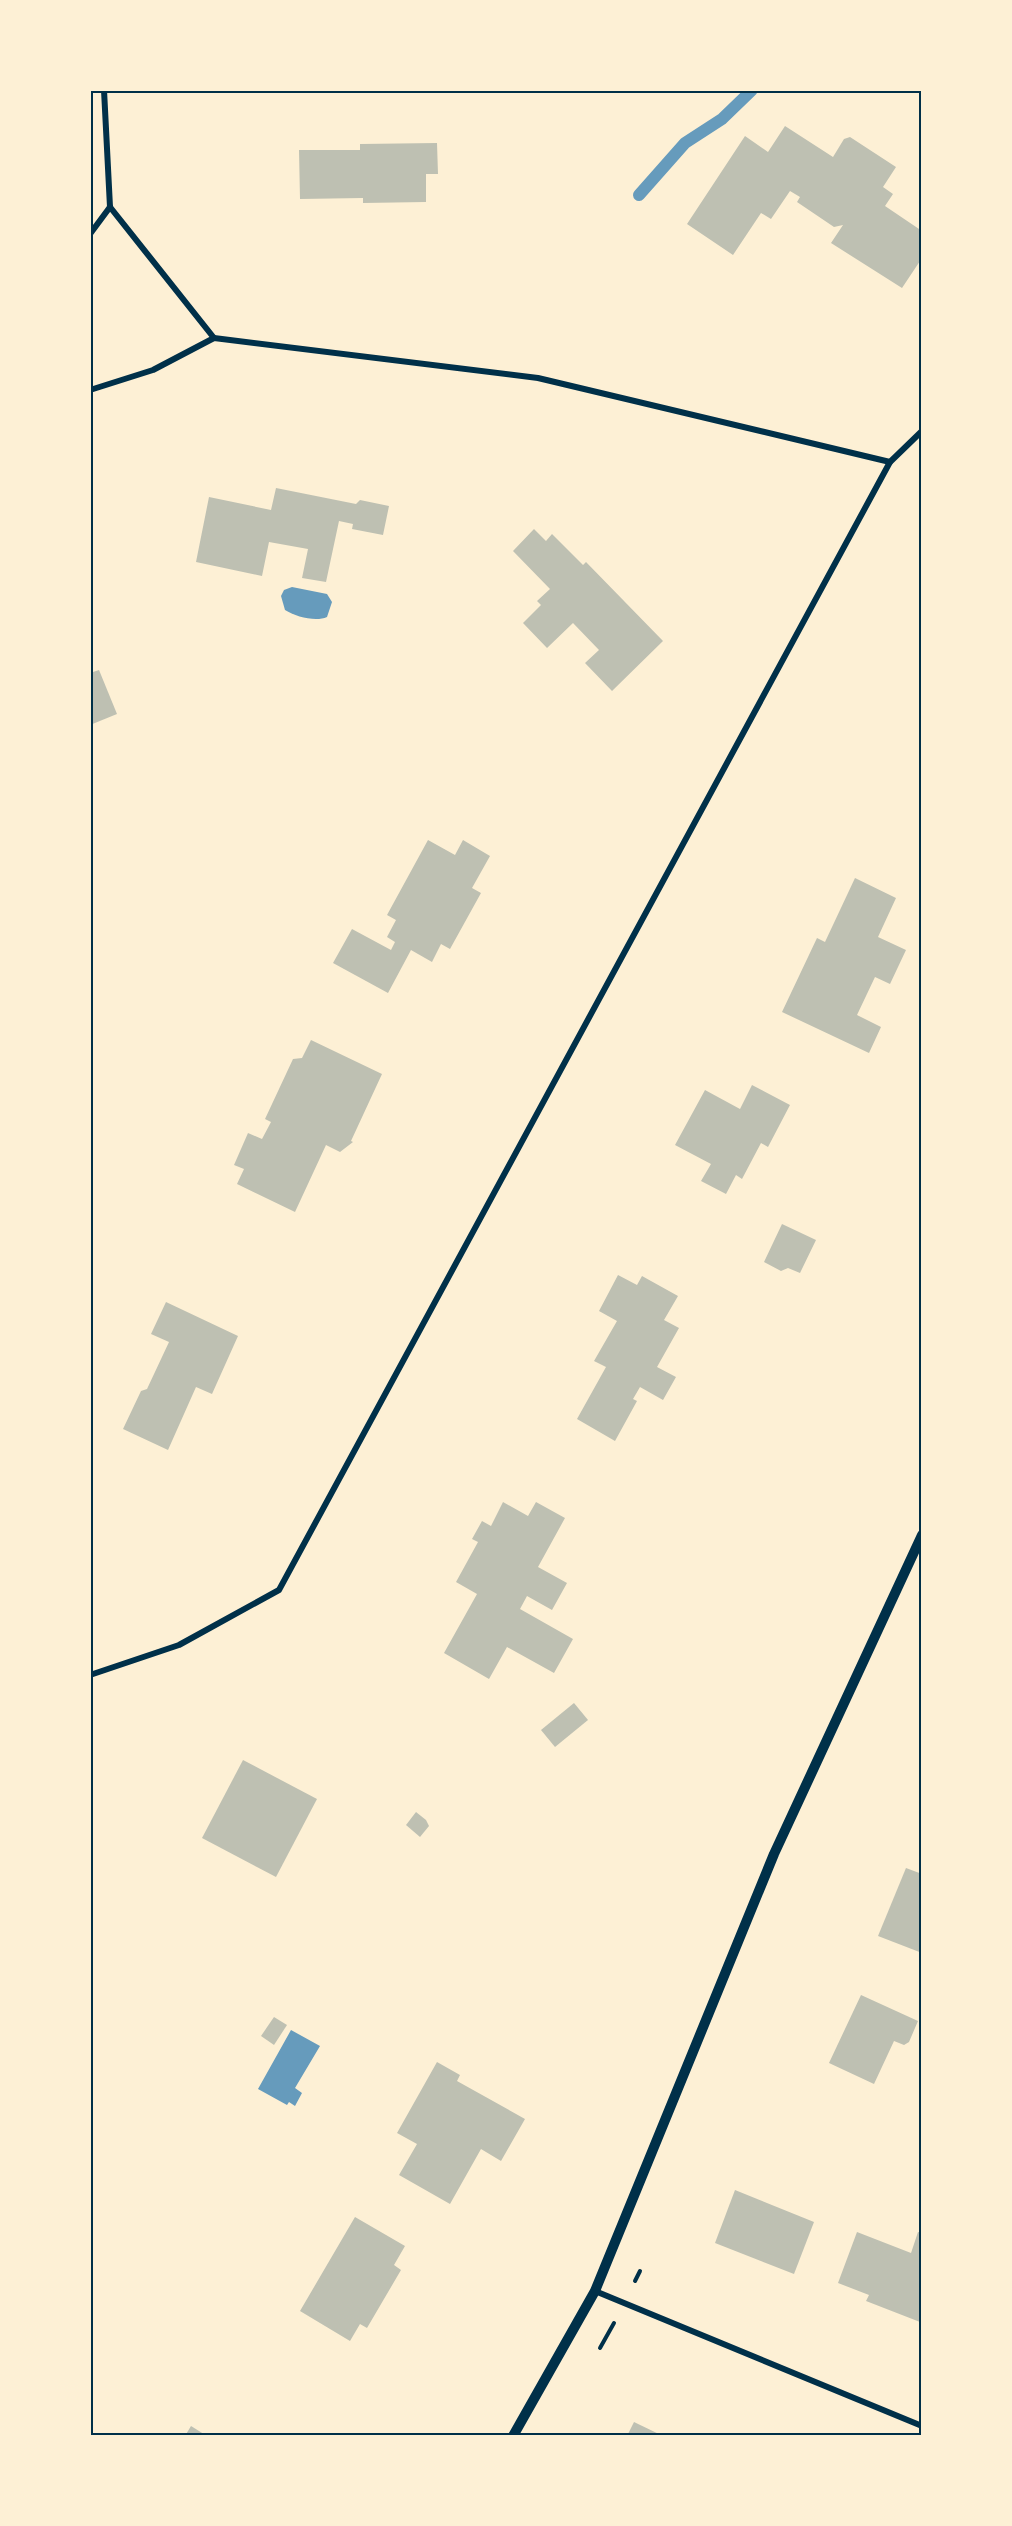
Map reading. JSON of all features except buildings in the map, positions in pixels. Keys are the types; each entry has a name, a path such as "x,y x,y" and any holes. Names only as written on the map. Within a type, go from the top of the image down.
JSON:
{"street":[{"path":"104,90 110,207 214,339"},
{"path":"90,234 110,207"},
{"path":"90,390 153,370 214,339 538,378 890,462"},
{"path":"90,1675 179,1645 279,1590 890,462 922,431"},
{"path":"513,2436 595,2291 774,1854 922,1535"},
{"path":"595,2291 922,2426"}],"water":[{"path":"292,587 327,594 332,602 327,617 306,618 285,610 281,596 284,590"},
{"path":"291,2030 320,2046 295,2088 302,2093 295,2106 289,2102 287,2105 258,2089"}],"waterway":[{"path":"639,195 685,143 722,119 752,90"}]}
